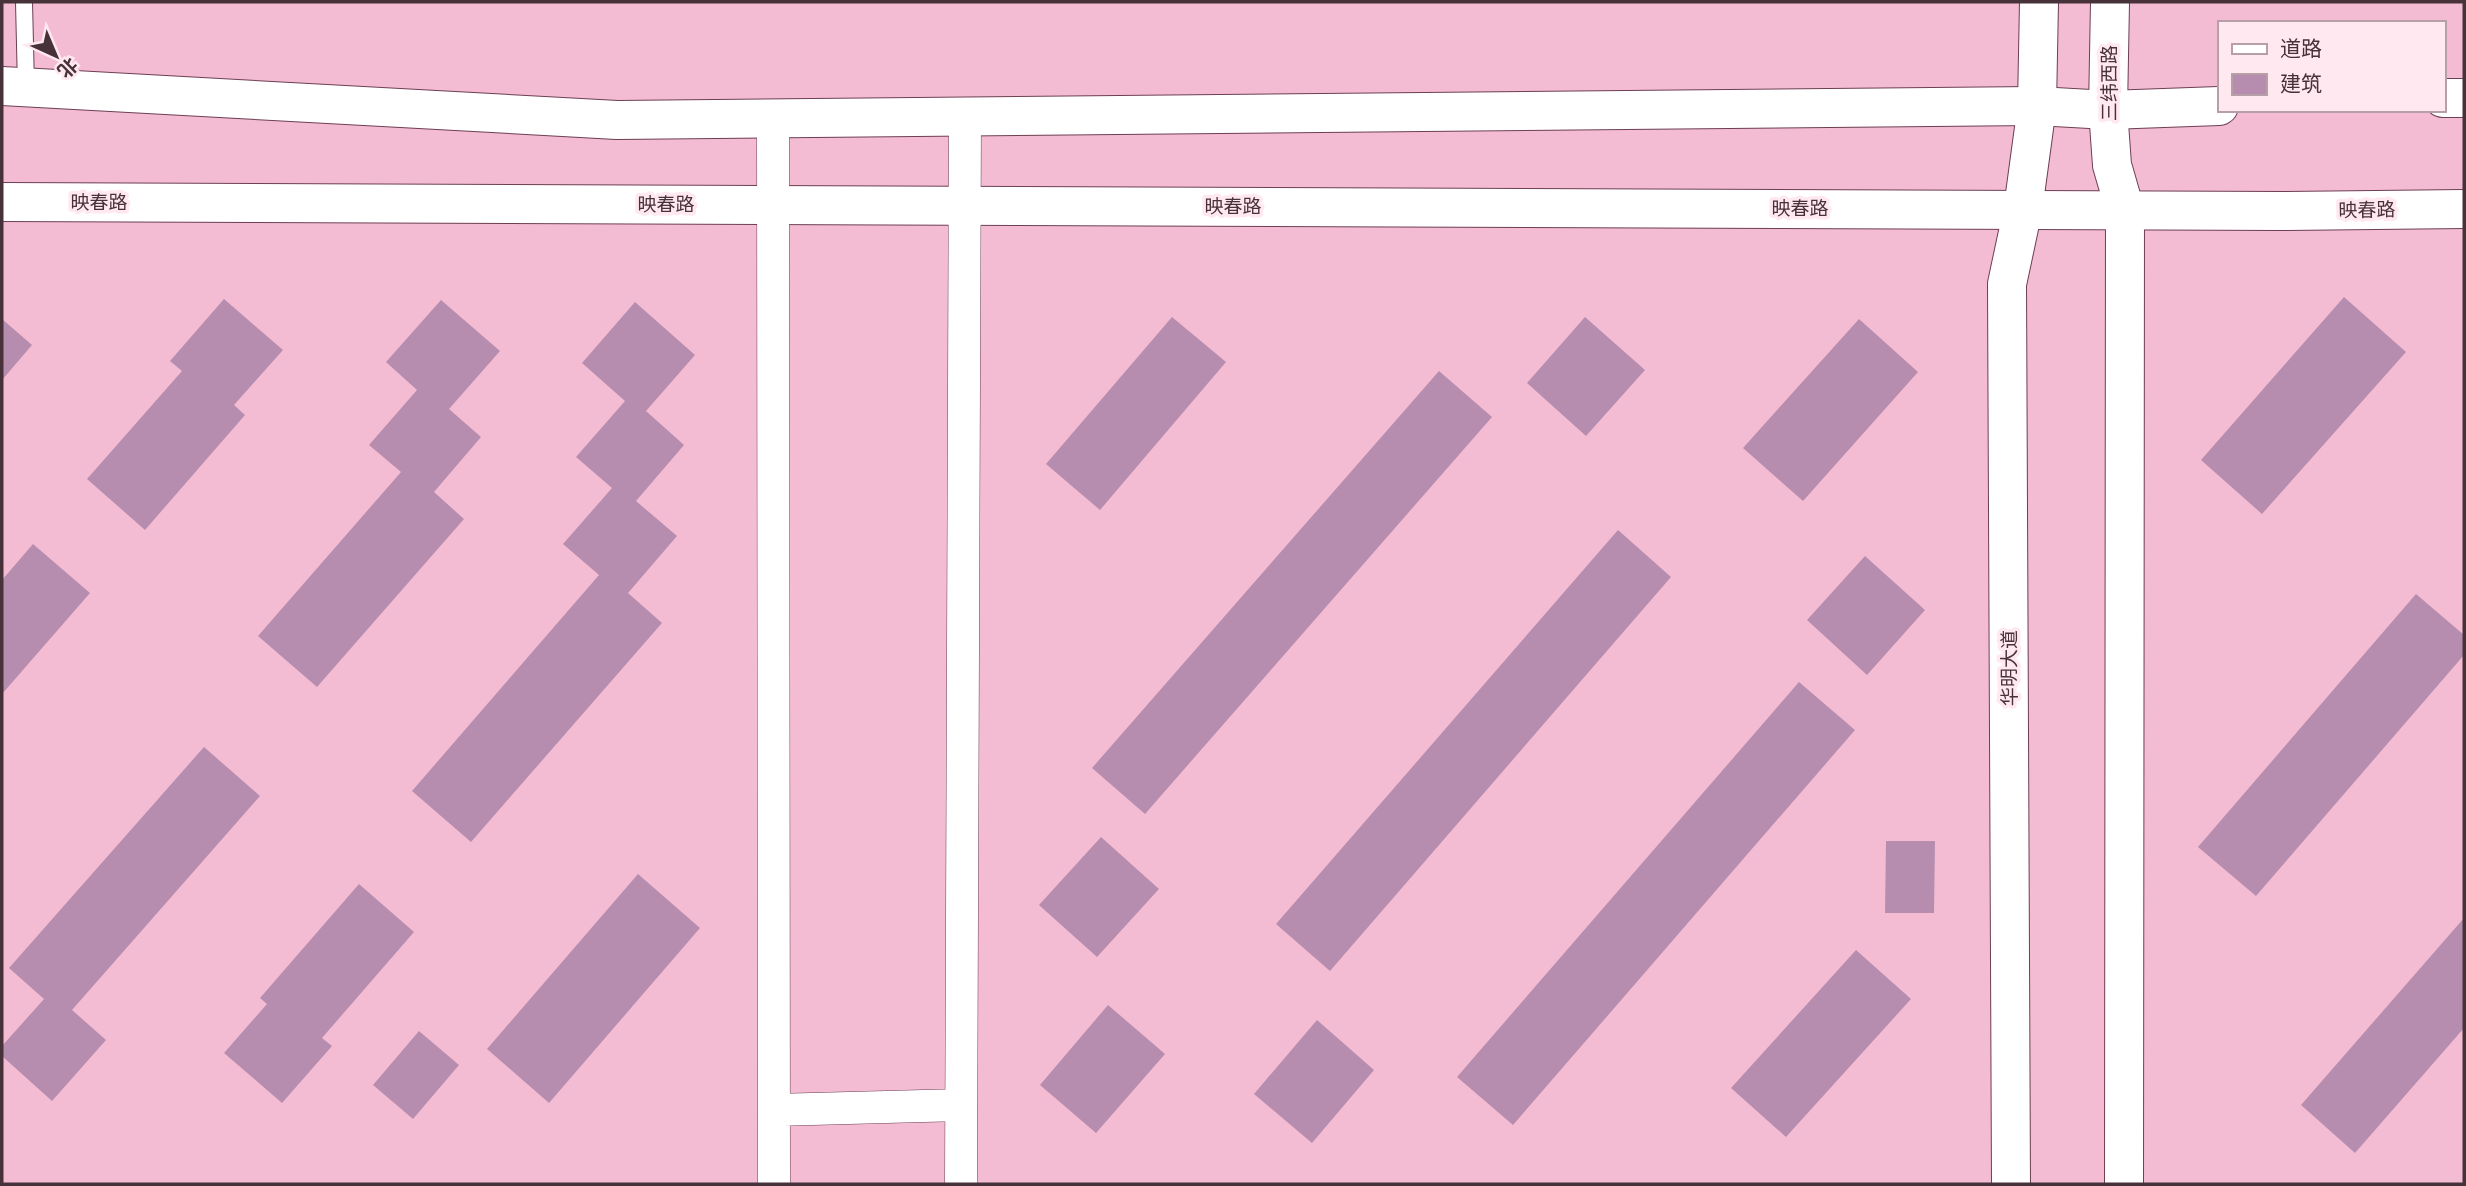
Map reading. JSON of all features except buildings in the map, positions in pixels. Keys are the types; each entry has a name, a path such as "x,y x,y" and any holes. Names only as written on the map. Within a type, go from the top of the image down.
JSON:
{"main road":[{"path":"2037,106 2039,2"},
{"name":"三纬西路","path":"2110,2 2108,110 2112,165 2125,210"},
{"path":"14,86 617,120 2037,106 2108,110 2218,106"},
{"path":"2445,98 2464,98"},
{"name":"华明大道","path":"2011,1184 2007,284 2023,209 2037,106"},
{"name":"映春路","path":"2,202 2464,209"},
{"path":"2124,1184 2125,210"}],"street":[{"path":"961,1184 965,118"},
{"path":"774,119 774,1184"},
{"path":"774,1110 961,1105"}],"lane":[{"path":"14,86 24,2"}]}
